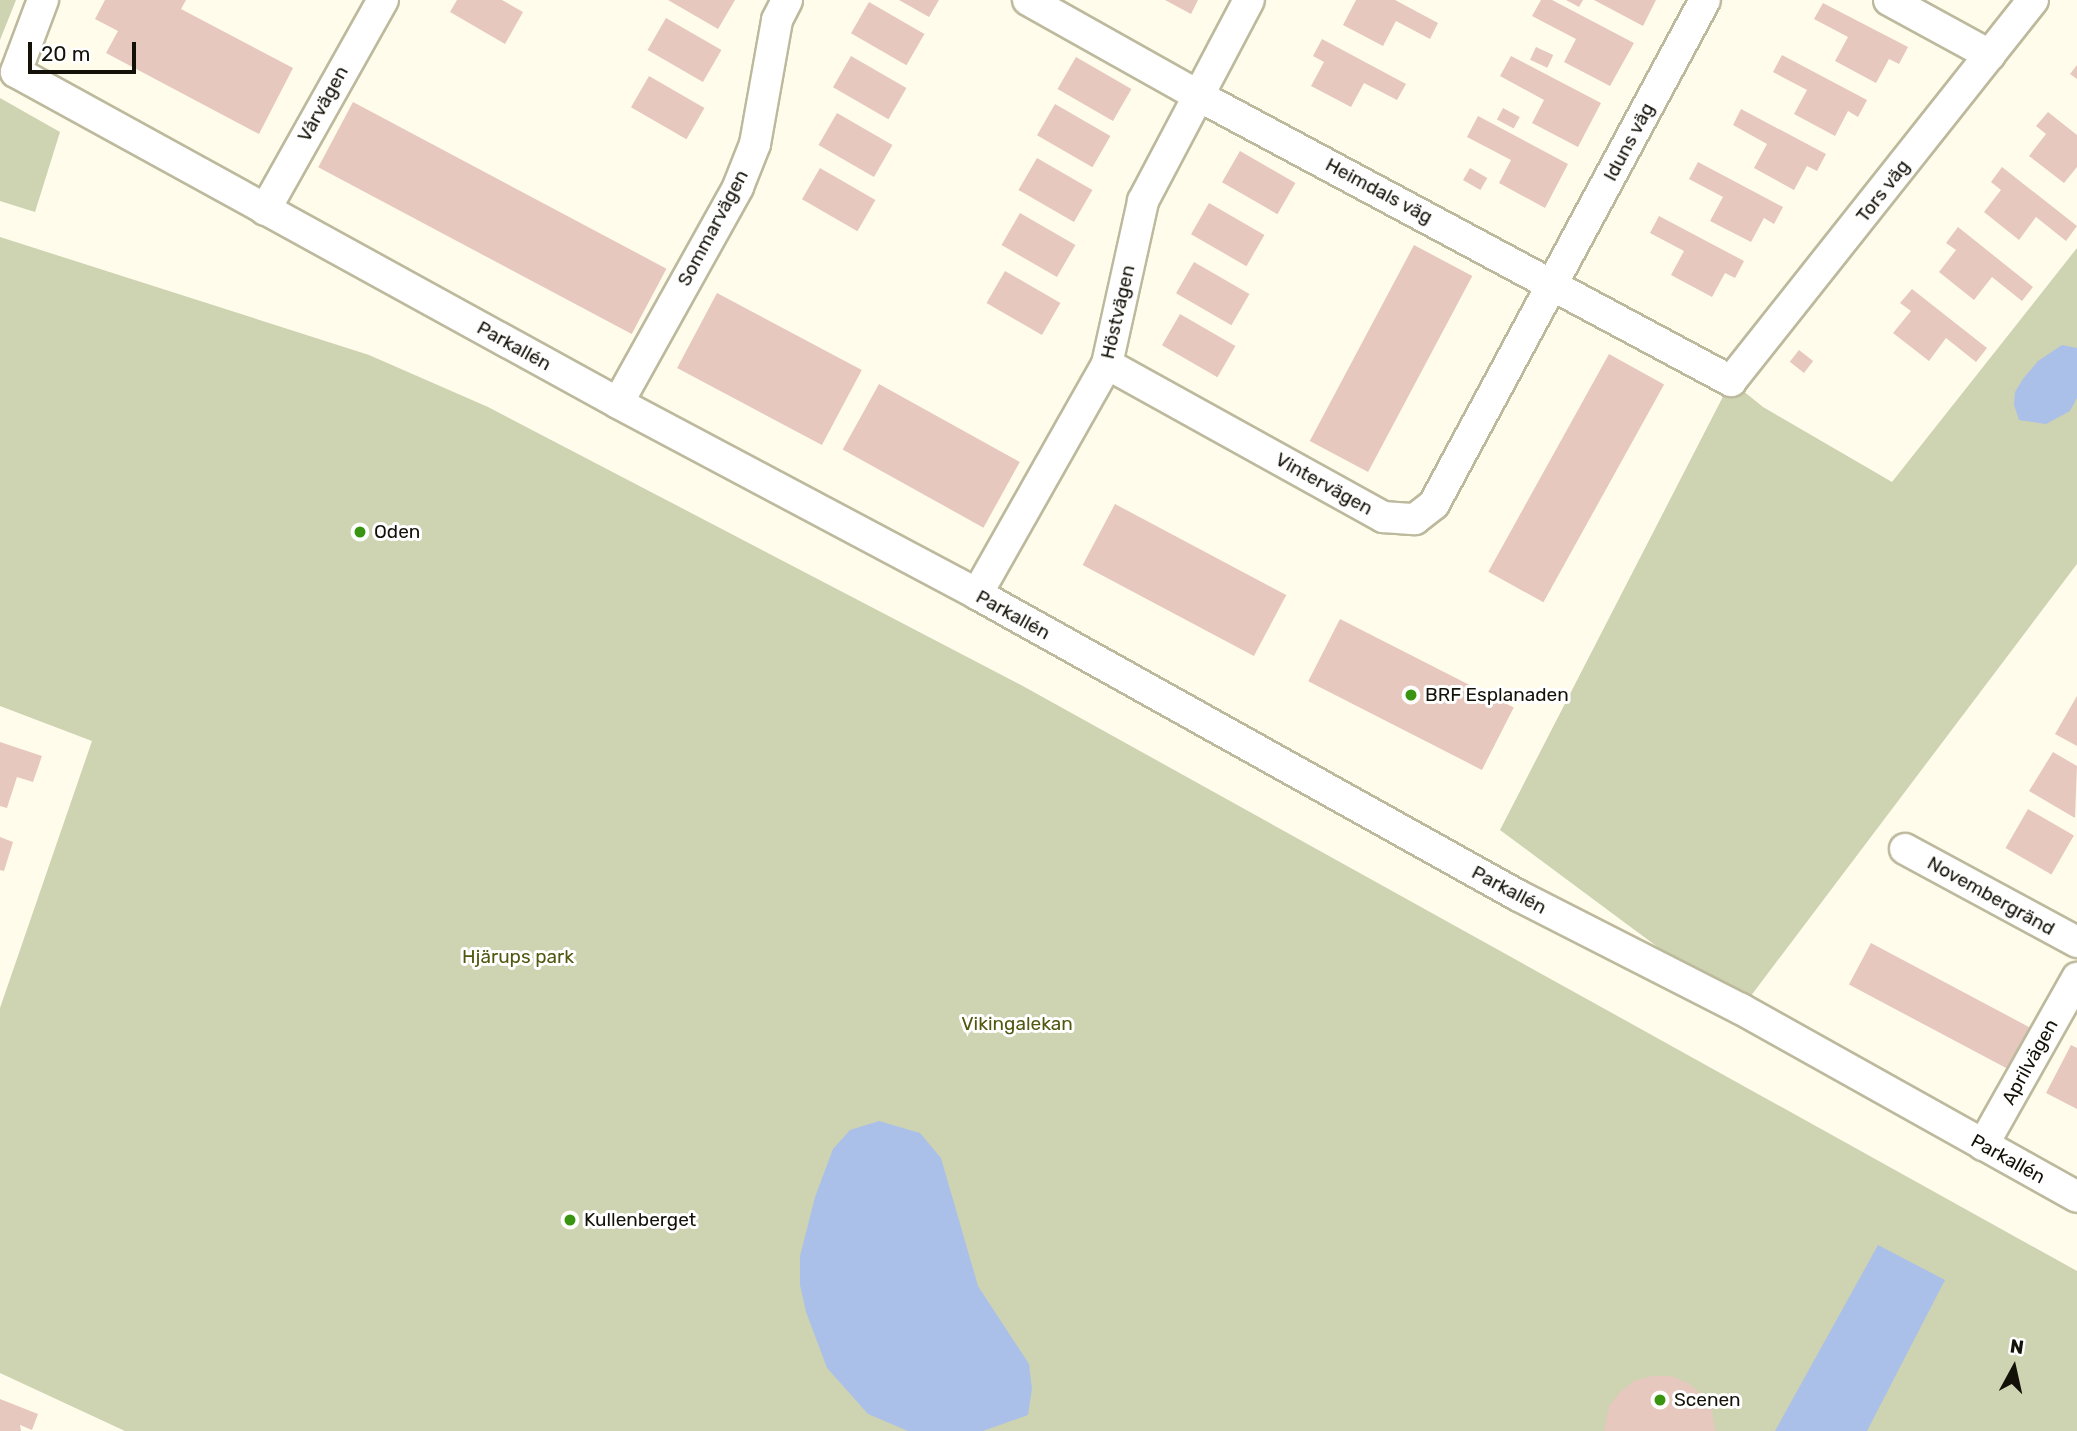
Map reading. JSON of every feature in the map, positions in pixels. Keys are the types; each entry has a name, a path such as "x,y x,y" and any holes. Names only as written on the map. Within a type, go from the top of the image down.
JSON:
{"street":[{"name":"Parkallén","path":"43,0 16,72 618,403 977,594 1519,895 1741,1009 2077,1197"},
{"name":"Vårvägen","path":"265,210 383,0"},
{"name":"Sommarvägen","path":"618,403 738,187 755,144 777,20 787,0"},
{"name":"Heimdals väg","path":"1028,0 1197,95 1731,381"},
{"name":"Höstvägen","path":"977,594 1107,364 1143,201 1249,0"},
{"name":"Iduns väg","path":"1551,283 1705,0"},
{"path":"1889,0 1990,55"},
{"name":"Tors väg","path":"1731,381 2033,0"},
{"name":"Vintervägen","path":"1107,364 1383,517 1415,519 1434,504 1551,283"},
{"name":"Novembergränd","path":"1905,849 2077,942"},
{"name":"Aprilvägen","path":"1983,1145 2077,978"}],"green space":[{"path":"0,0 16,0 0,40"},
{"path":"0,98 60,132 35,212 0,201"},
{"name":"Hjärups park","path":"0,237 369,355 488,407 1021,685 2077,1271 2077,1431 125,1431 0,1373 0,1008 92,741 0,706"},
{"path":"2077,248 2077,564 1741,1009 1500,830 1731,381 1763,407 1892,482"}],"water":[{"path":"2062,345 2077,348 2077,398 2070,411 2046,424 2019,420 2014,405 2015,392 2038,361"},
{"path":"879,1121 920,1133 941,1158 978,1286 1029,1364 1032,1389 1028,1415 983,1431 908,1431 868,1414 827,1368 806,1312 800,1285 800,1256 815,1197 833,1149 850,1130"},
{"path":"1878,1245 1945,1280 1867,1431 1775,1431"}],"building":[{"path":"105,0 186,0 181,9 293,68 259,134 106,53 118,31 95,19"},
{"path":"457,0 502,0 523,12 505,44 450,12"},
{"path":"668,0 735,0 718,29"},
{"path":"899,0 939,0 929,17"},
{"path":"1165,0 1198,0 1191,14"},
{"path":"1356,0 1395,0 1438,23 1430,39 1396,21 1383,46 1343,25"},
{"path":"1541,0 1552,0 1634,43 1610,86 1564,62 1576,39 1532,16"},
{"path":"1566,0 1583,0 1579,7"},
{"path":"1594,0 1656,0 1643,26"},
{"path":"869,2 924,34 906,65 851,33"},
{"path":"1823,3 1908,47 1899,64 1889,59 1876,83 1835,61 1848,37 1814,19"},
{"path":"666,18 721,50 703,82 648,50"},
{"path":"1322,39 1406,84 1397,100 1364,83 1351,107 1311,86 1324,62 1313,56"},
{"path":"1536,47 1553,55 1547,68 1530,60"},
{"path":"1782,55 1867,100 1858,117 1848,111 1835,136 1794,114 1807,90 1773,72"},
{"path":"851,56 906,88 888,119 833,87"},
{"path":"1511,56 1601,103 1578,147 1532,123 1544,100 1500,76"},
{"path":"1076,57 1131,89 1113,121 1058,89"},
{"path":"2077,65 2077,79 2070,74"},
{"path":"649,76 704,108 686,139 631,107"},
{"path":"353,102 666,269 632,334 318,167"},
{"path":"1055,104 1110,136 1092,167 1037,135"},
{"path":"1503,108 1520,117 1514,128 1497,119"},
{"path":"1741,109 1826,154 1817,171 1807,166 1794,190 1754,168 1767,144 1733,125"},
{"path":"2048,112 2077,135 2077,167 2064,183 2029,156 2046,134 2036,126"},
{"path":"837,113 892,145 874,177 818,145"},
{"path":"1478,116 1568,164 1545,208 1499,183 1511,160 1467,137"},
{"path":"1240,151 1295,183 1277,214 1222,182"},
{"path":"1037,158 1092,190 1074,222 1018,190"},
{"path":"1698,162 1783,207 1774,224 1764,218 1751,242 1710,221 1723,197 1689,179"},
{"path":"2002,167 2077,226 2066,241 2036,217 2019,240 1984,212 2001,190 1991,182"},
{"path":"820,168 875,200 857,231 802,199"},
{"path":"1470,168 1487,178 1480,190 1463,180"},
{"path":"1209,203 1264,235 1246,266 1191,234"},
{"path":"1020,213 1075,245 1057,277 1002,245"},
{"path":"1659,216 1744,261 1735,278 1725,273 1712,297 1671,275 1684,251 1650,233"},
{"path":"1958,227 2033,287 2022,301 1992,277 1974,300 1939,272 1956,250 1946,243"},
{"path":"1414,245 1472,276 1368,472 1310,441"},
{"path":"1194,262 1249,294 1231,325 1176,293"},
{"path":"1005,271 1060,303 1042,335 986,303"},
{"path":"1912,289 1987,348 1976,362 1946,338 1929,361 1893,333 1911,311 1900,303"},
{"path":"717,293 862,370 822,445 677,368"},
{"path":"1180,314 1235,346 1217,377 1162,345"},
{"path":"1799,350 1813,361 1804,373 1790,362"},
{"path":"1609,354 1664,385 1543,602 1488,572"},
{"path":"879,384 1020,462 983,528 843,450"},
{"path":"1115,504 1286,595 1254,656 1083,565"},
{"name":"BRF Esplanaden","path":"1340,619 1514,708 1482,770 1308,681"},
{"path":"2077,696 2077,746 2055,734"},
{"path":"0,742 42,756 33,782 17,777 7,808 0,806"},
{"path":"2053,752 2077,766 2075,818 2029,791"},
{"path":"2028,809 2074,835 2051,874 2006,848"},
{"path":"0,837 13,842 4,871 0,870"},
{"path":"1871,943 2034,1030 2012,1071 1849,984"},
{"path":"2071,1045 2077,1048 2077,1109 2046,1093"},
{"name":"Scenen","path":"1652,1376 1671,1376 1688,1383 1702,1395 1712,1411 1715,1431 1604,1431 1609,1406 1620,1392 1634,1381"},
{"path":"0,1399 38,1414 32,1430 20,1425 21,1431 0,1431"}],"place":[{"name":"Oden","path":"360,532"},
{"name":"BRF Esplanaden","path":"1411,695"},
{"name":"Kullenberget","path":"570,1220"},
{"name":"Scenen","path":"1660,1400"}],"park label":[{"name":"Vikingalekan","path":"1017,1024"}]}
